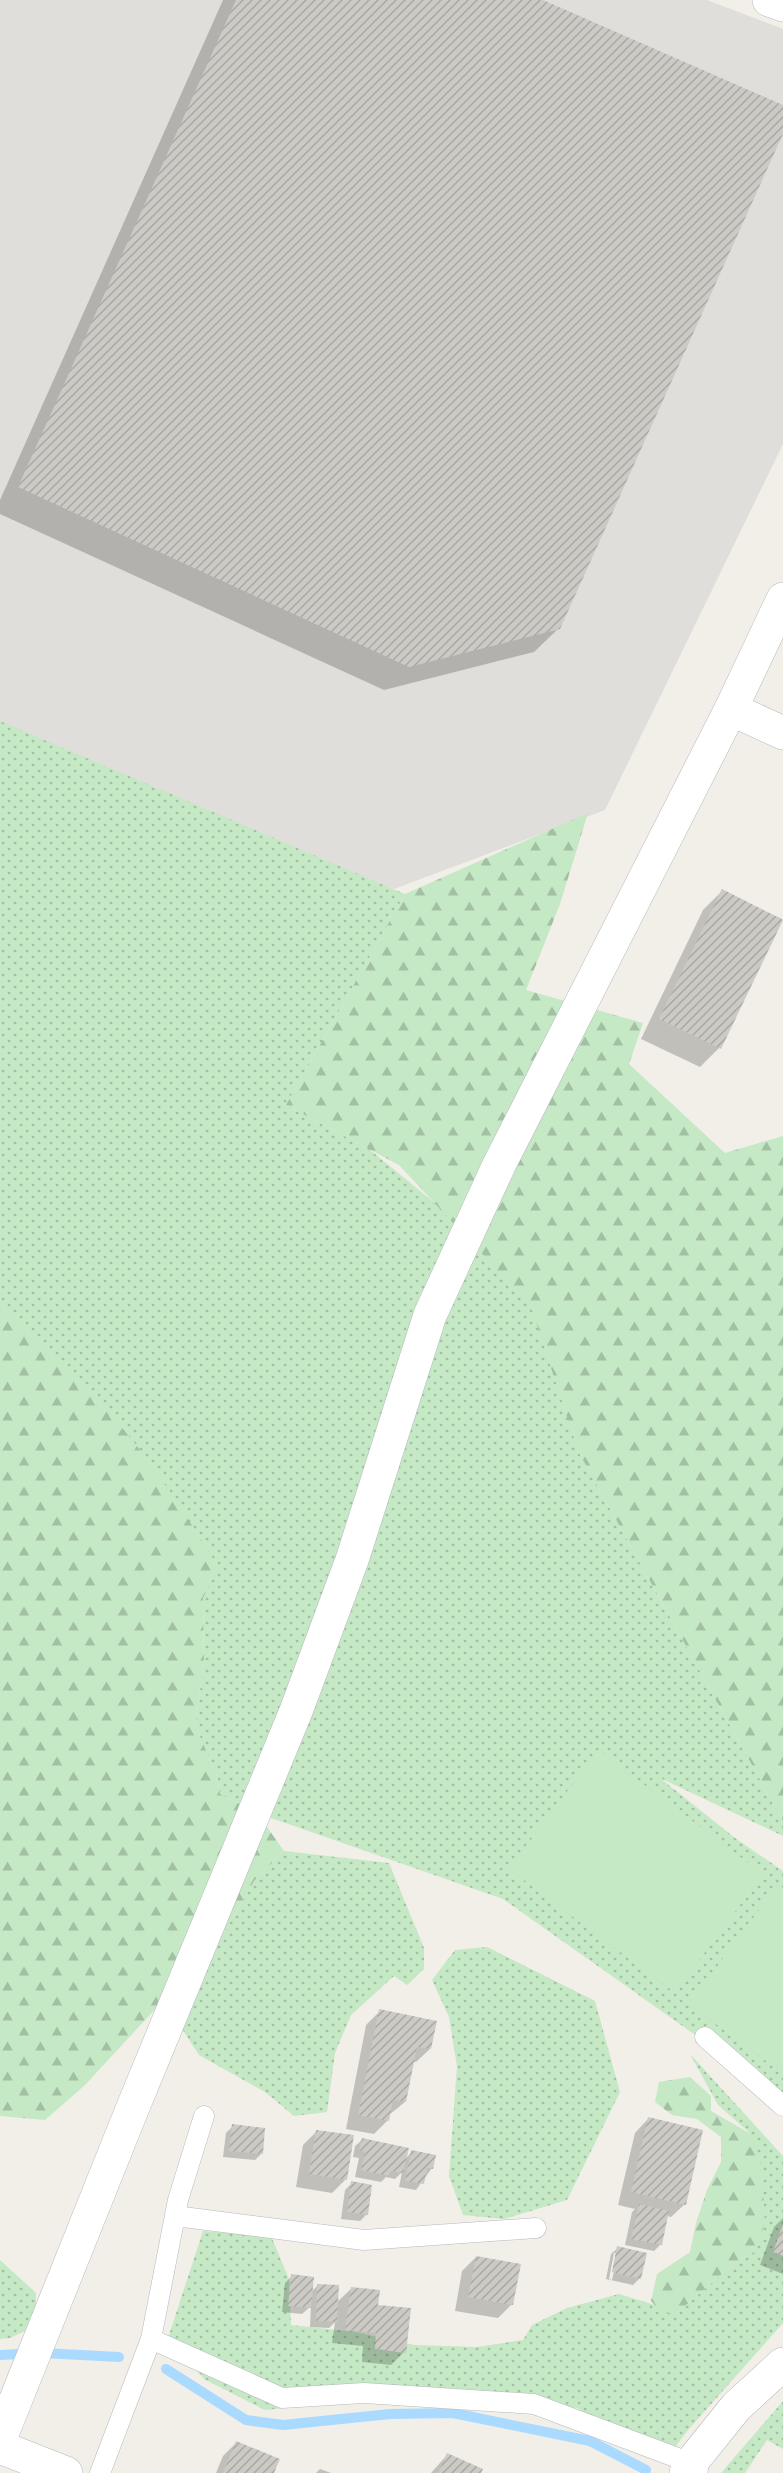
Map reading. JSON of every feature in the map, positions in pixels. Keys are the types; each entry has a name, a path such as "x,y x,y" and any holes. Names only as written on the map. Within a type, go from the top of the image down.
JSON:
{"street":[{"path":"769,0 783,5"},
{"path":"0,2439 131,2112 297,1711 352,1560 430,1315 499,1165 731,709 783,599"},
{"path":"731,709 783,733"},
{"path":"693,2470 736,2407 783,2364"},
{"path":"0,2447 66,2473"}],"lane":[{"path":"705,2037 783,2106"},
{"path":"100,2473 151,2339 174,2216 204,2116"},
{"path":"174,2216 364,2240 536,2228"},
{"path":"151,2339 282,2398 364,2393 534,2404 693,2470"}],"shaded area":[{"path":"0,0 707,0 783,29 783,444 605,810 394,889 0,736"}],"green space":[{"path":"0,721 405,894 286,1105 369,1149 542,1291 578,1451 783,1821 783,1836 660,1778 735,1838 783,1871 783,2097 503,1899 257,1813 220,1794 217,1776 195,1725 204,1662 203,1598 0,1333"},
{"path":"588,813 560,904 526,990 643,1023 629,1064 725,1153 783,1136 783,1821 578,1451 531,1306 399,1165 286,1105 405,894"},
{"path":"0,1303 69,1370 133,1441 156,1471 218,1566 203,1598 204,1662 195,1725 217,1776 220,1794 257,1813 284,1851 254,1881 220,1939 85,2085 45,2120 0,2116"},
{"path":"598,1750 763,1874 675,1993 509,1869"},
{"path":"284,1851 389,1863 424,1948 424,1969 407,1985 394,1976 351,2015 335,2053 327,2112 294,2116 265,2092 199,2055 177,2021 220,1939 254,1881"},
{"path":"778,1884 783,1888 783,2074 689,2004"},
{"path":"487,1947 595,2001 620,2092 567,2200 504,2219 463,2215 449,2176 457,2066 449,2017 432,1980 455,1950"},
{"path":"690,2054 783,2156 783,2323 688,2430 664,2462 577,2408 462,2397 351,2401 265,2410 204,2379 168,2338 203,2231 271,2236 289,2279 291,2325 356,2332 414,2345 477,2347 523,2340 532,2325 567,2308 619,2294 678,2312 737,2261 756,2251 751,2134 718,2105"},
{"path":"690,2077 711,2096 711,2111 751,2134 761,2166 765,2222 756,2251 737,2261 678,2312 663,2314 651,2301 657,2274 690,2252 696,2223 707,2190 721,2162 721,2137 697,2119 672,2115 655,2102 659,2082"},
{"path":"0,2260 36,2293 36,2326 10,2338 0,2339"},
{"path":"783,2401 783,2449 767,2440 745,2473 721,2473"}],"building":[{"path":"236,0 543,0 783,105 783,134 560,629 409,667 18,487"},
{"path":"722,889 783,920 721,1049 659,1019"},
{"path":"379,2009 437,2021 431,2049 417,2047 406,2102 393,2100 389,2121 358,2115"},
{"path":"648,2117 703,2130 686,2205 631,2192"},
{"path":"232,2124 265,2128 263,2154 229,2151"},
{"path":"316,2130 354,2135 347,2180 309,2174"},
{"path":"362,2138 409,2148 403,2173 390,2171 389,2176 361,2170 365,2152 359,2150"},
{"path":"411,2150 436,2155 433,2169 427,2168 424,2184 405,2181"},
{"path":"351,2181 372,2185 368,2215 347,2212"},
{"path":"639,2204 669,2211 662,2245 631,2239"},
{"path":"783,2224 783,2256 773,2252"},
{"path":"617,2246 647,2253 641,2279 612,2272"},
{"path":"476,2256 521,2264 513,2305 468,2297"},
{"path":"291,2274 314,2277 311,2308 288,2306"},
{"path":"317,2284 339,2285 337,2322 316,2321"},
{"path":"351,2287 380,2290 378,2305 411,2308 406,2353 375,2349 376,2333 345,2330"},
{"path":"236,2441 280,2459 274,2473 223,2473"},
{"path":"447,2453 483,2469 481,2473 438,2473"}],"waterway":[{"path":"0,2355 43,2353 119,2357"},
{"path":"166,2369 246,2420 283,2425 390,2414 453,2413 590,2441 646,2470"}]}
